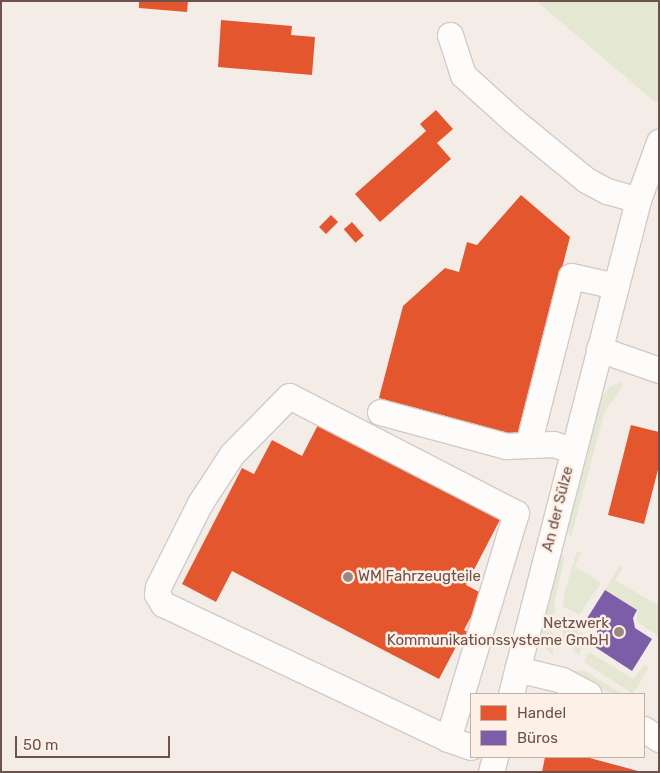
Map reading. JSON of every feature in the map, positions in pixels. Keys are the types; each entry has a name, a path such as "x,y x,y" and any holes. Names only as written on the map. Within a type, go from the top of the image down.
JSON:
{"street":[{"path":"450,35 463,75 514,121 586,180 607,191 638,200"},
{"name":"An der Sülze","path":"511,693 638,200 659,142"},
{"path":"528,445 571,276 616,286"},
{"path":"599,349 659,370"},
{"path":"470,747 448,739 163,604 157,594 158,587 200,503 232,454 289,396 530,522 553,528"},
{"path":"380,412 506,446 553,444 573,450"},
{"path":"448,739 516,513"},
{"path":"517,670 562,680 586,693"},
{"path":"645,730 659,738"},
{"path":"491,772 495,758"}],"green space":[{"path":"536,1 659,1 659,102 655,102"},
{"path":"623,381 622,388 605,411 571,537 565,528 596,404 610,387"},
{"path":"577,551 582,553 575,566 601,583 579,615 563,606 564,594"},
{"path":"565,555 555,600 553,655 546,649 540,636 540,626 559,556"},
{"path":"620,565 623,567 615,580 656,604 659,600 659,636 637,622 637,610 605,590"},
{"path":"563,613 576,624 583,634 584,643 579,656 563,639"},
{"path":"589,652 634,679 644,664 649,668 634,693 631,693 584,662"},
{"path":"571,670 585,671 621,693 609,693"}],"building: Handel":[{"path":"139,1 188,1 187,12 139,8"},
{"path":"221,20 292,26 291,35 315,37 312,75 218,67"},
{"path":"436,110 453,129 437,143 451,159 380,222 355,194 426,131 420,124"},
{"path":"521,195 570,237 519,436 379,398 403,306 445,268 459,272 467,242 477,245"},
{"path":"331,215 338,222 326,234 319,227"},
{"path":"352,222 364,236 356,243 344,229"},
{"name":"WM Fahrzeugteile","path":"321,419 503,514 466,585 483,594 464,630 471,634 464,646 458,643 439,679 232,571 216,602 182,584 242,468 254,474 272,440 302,456"},
{"path":"631,425 659,432 659,466 644,524 608,515"},
{"path":"545,758 590,758 642,772 542,772"}],"building: Büros":[{"name":"Netzwerk Kommunikationssysteme GmbH","path":"605,590 637,610 633,618 635,628 652,639 632,671 592,645 598,636 596,626 586,620"}],"place":[{"name":"WM Fahrzeugteile","path":"348,577"},
{"name":"Netzwerk Kommunikationssysteme GmbH","path":"619,632"}]}
